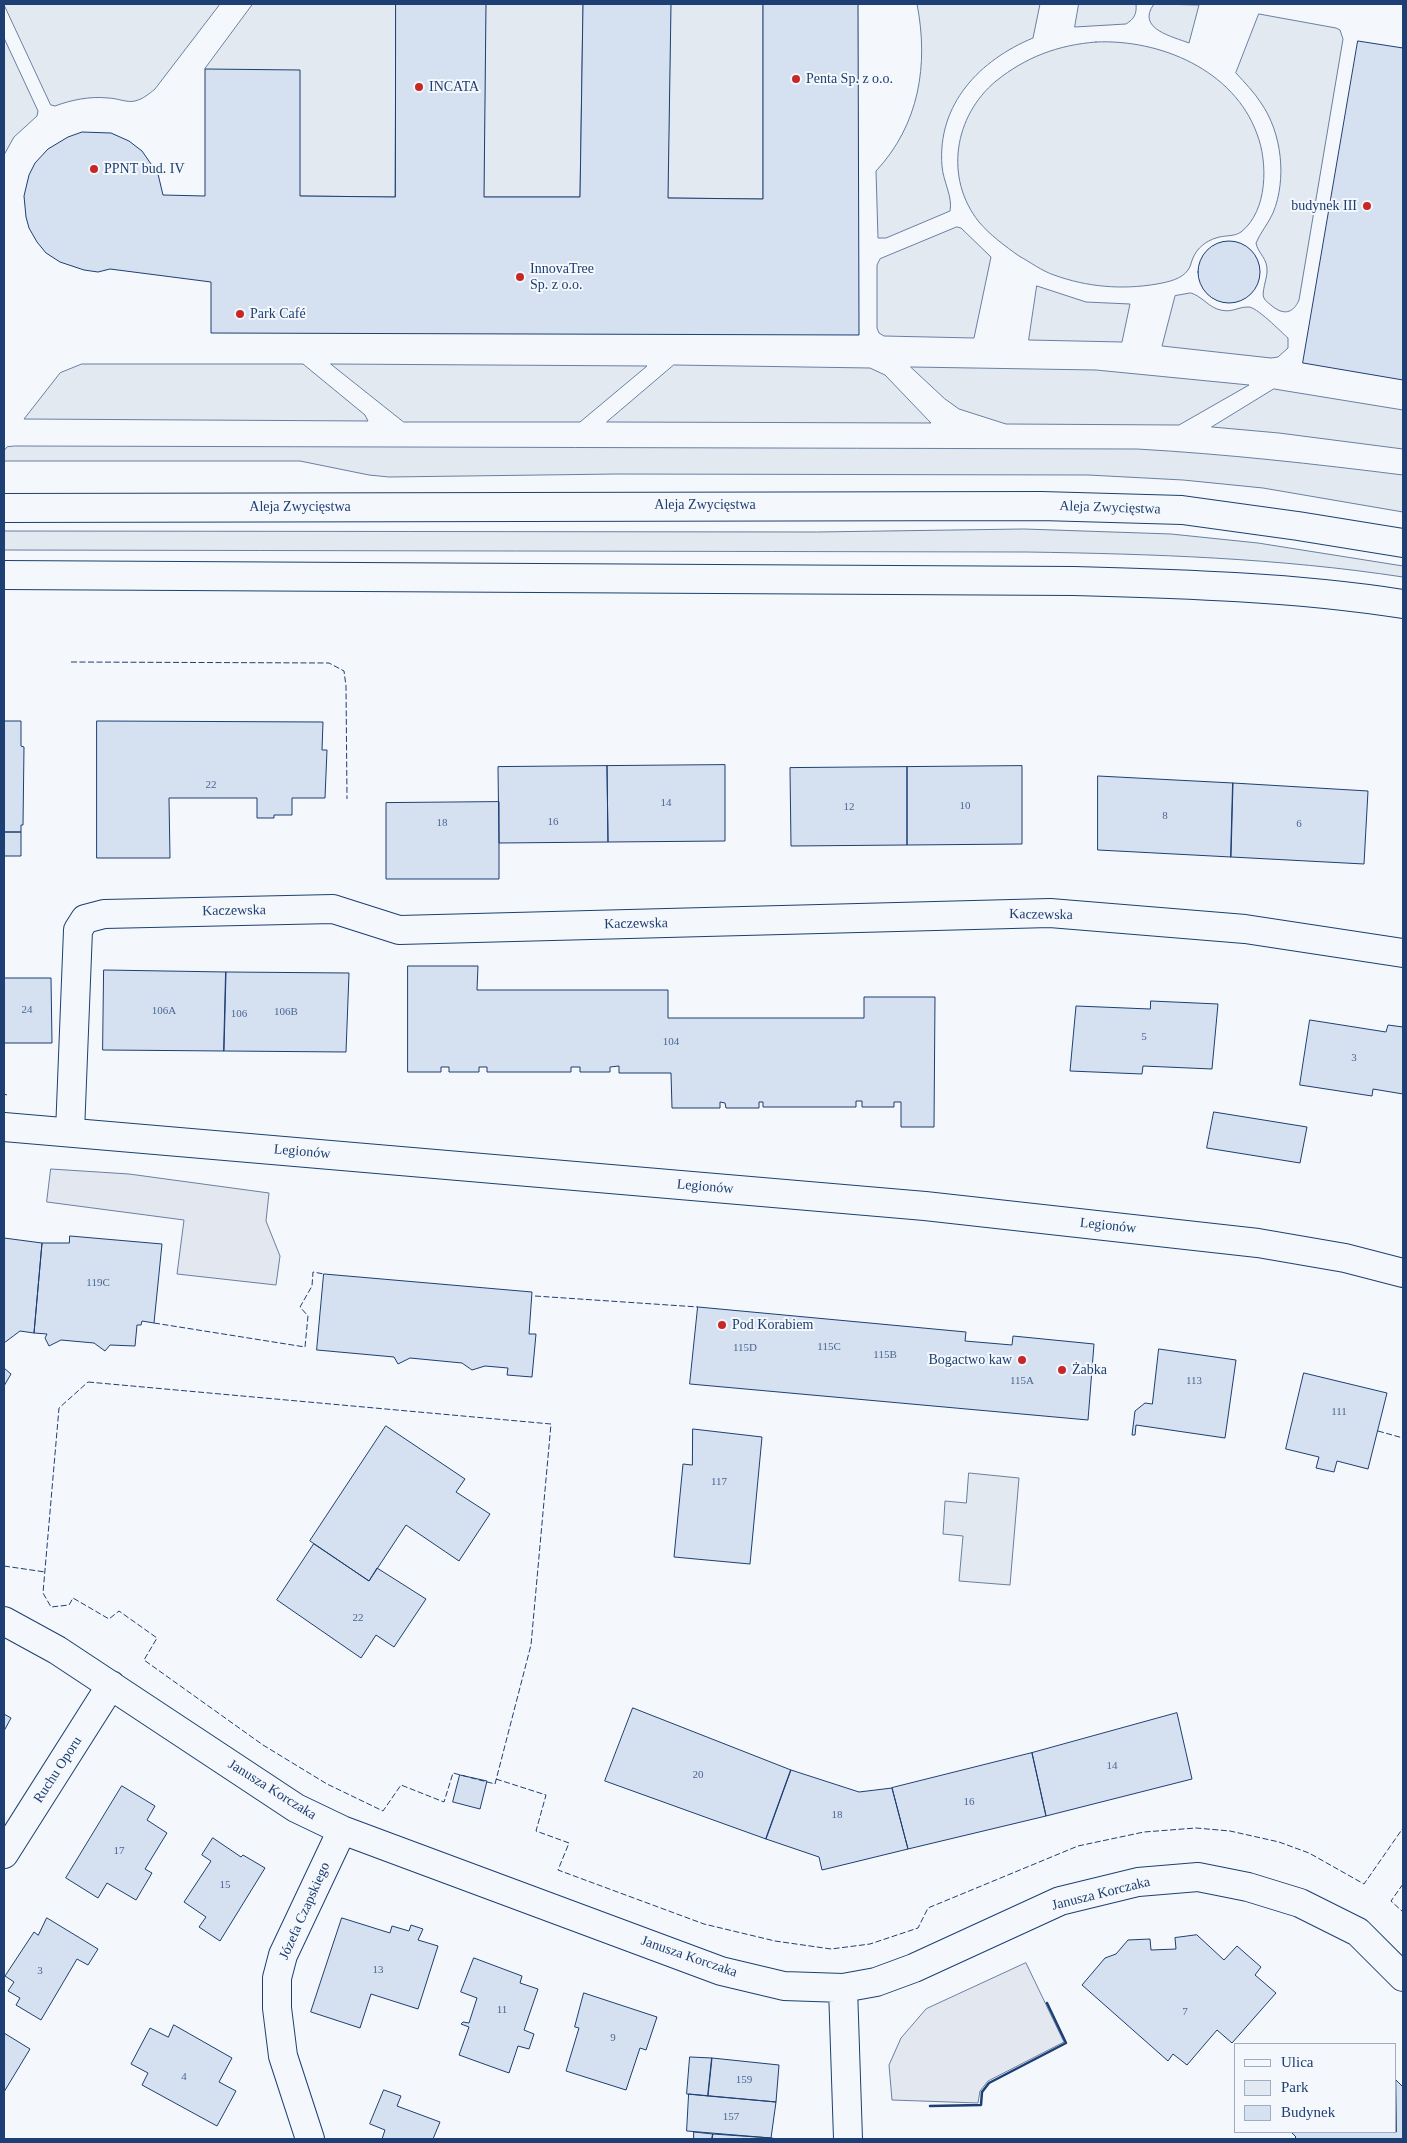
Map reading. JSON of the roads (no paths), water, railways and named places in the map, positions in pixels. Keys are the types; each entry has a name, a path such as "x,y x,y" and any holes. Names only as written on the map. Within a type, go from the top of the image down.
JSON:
{"street":[{"name":"Aleja Zwycięstwa","path":"4,508 1041,506 1182,510 1403,543"},
{"path":"4,575 1074,581 1207,585 1403,604"},
{"name":"Kaczewska","path":"70,1132 78,930 85,919 104,914 332,909 399,930 1050,913 1245,930 1403,953"},
{"name":"Legionów","path":"4,1127 935,1207 1258,1243 1345,1258 1403,1273"},
{"name":"Janusza Korczaka","path":"4,1620 57,1650 296,1808 342,1830 721,1971 784,1986 843,1988 876,1982 914,1968 1060,1901 1138,1882 1198,1877 1248,1886 1300,1903 1358,1932 1403,1976"},
{"name":"Ruchu Oporu","path":"4,1854 111,1685"},
{"name":"Józefa Czapskiego","path":"310,2139 284,2056 277,2008 277,1978 282,1954 342,1830"},
{"path":"843,1988 848,2139"}],"place":[{"name":"Penta Sp. z o.o.","path":"796,79"},
{"name":"INCATA","path":"419,87"},
{"name":"PPNT bud. IV","path":"94,169"},
{"name":"budynek III","path":"1367,206"},
{"name":"InnovaTree Sp. z o.o.","path":"520,277"},
{"name":"Park Café","path":"240,314"},
{"name":"Pod Korabiem","path":"722,1325"},
{"name":"Bogactwo kaw","path":"1022,1360"},
{"name":"Żabka","path":"1062,1370"}]}
